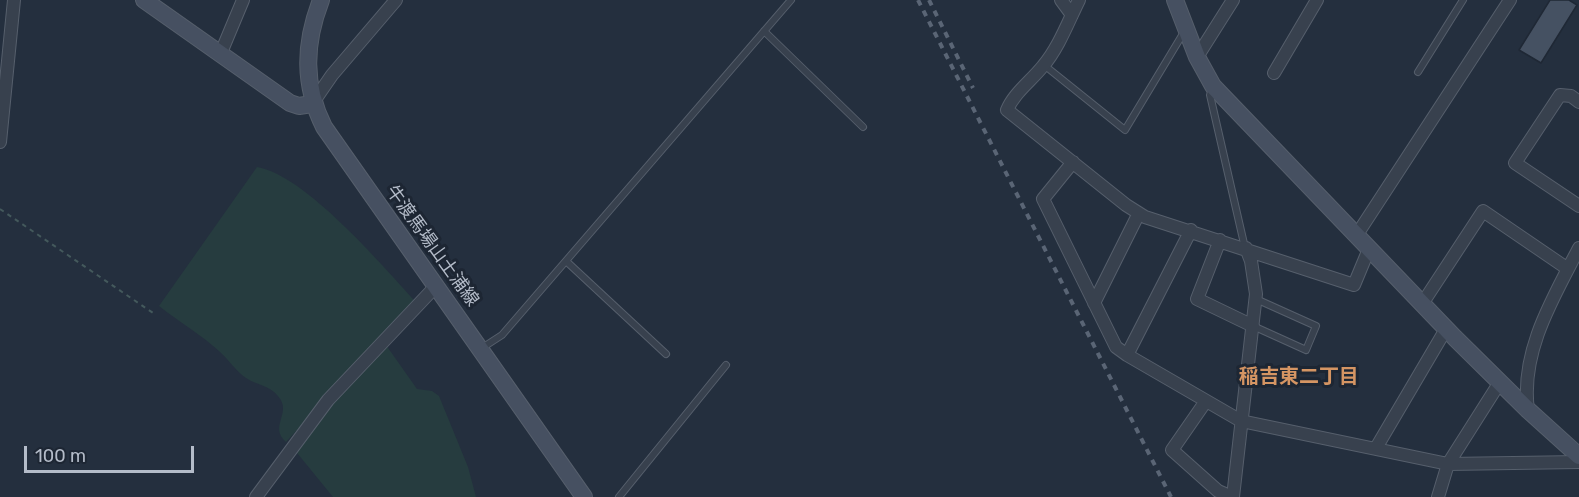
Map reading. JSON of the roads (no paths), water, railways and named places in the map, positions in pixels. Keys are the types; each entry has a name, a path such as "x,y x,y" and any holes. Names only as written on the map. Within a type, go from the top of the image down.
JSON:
{"street":[{"path":"0,142 14,0"},
{"path":"144,0 290,104 299,106 312,104 332,75 396,0"},
{"path":"220,55 243,0"},
{"name":"牛渡馬場山土浦線","path":"321,0 310,31 307,56 312,104 338,149 481,348 584,497"},
{"path":"1061,0 1072,15"},
{"path":"1079,0 1044,65 1011,101 1007,110 1139,213 1354,285 1369,249"},
{"path":"1197,57 1233,0"},
{"path":"1274,73 1317,0"},
{"path":"1356,236 1510,0"},
{"path":"1179,6 1185,30 1213,86 1446,329 1528,410 1578,454"},
{"path":"1579,102 1571,96 1560,95 1515,163 1579,206"},
{"path":"1072,162 1043,199 1116,347 1206,401 1241,421 1448,464 1578,454"},
{"path":"1422,304 1483,211 1568,269"},
{"path":"1094,303 1139,213"},
{"path":"1127,355 1191,230"},
{"path":"1220,240 1197,299 1253,326"},
{"path":"1206,401 1172,450 1218,490 1233,497 1255,298 1251,261 1246,248"},
{"path":"1528,410 1525,388 1534,344 1579,248"},
{"path":"256,497 328,400 436,286"},
{"path":"1377,448 1446,329"},
{"path":"1441,496 1448,464 1500,382"}],"lane":[{"path":"481,348 502,335 791,0"},
{"path":"1418,72 1463,0"},
{"path":"1044,65 1125,130 1185,30"},
{"path":"764,31 863,127"},
{"path":"1213,86 1210,95 1246,248"},
{"path":"566,261 666,354"},
{"path":"1253,326 1306,350 1316,326 1255,298"},
{"path":"620,497 726,365"}],"railway":[{"path":"918,0 1171,497"},
{"path":"929,0 973,88"}],"district":[{"name":"稲吉東二丁目","path":"1299,377"}]}
